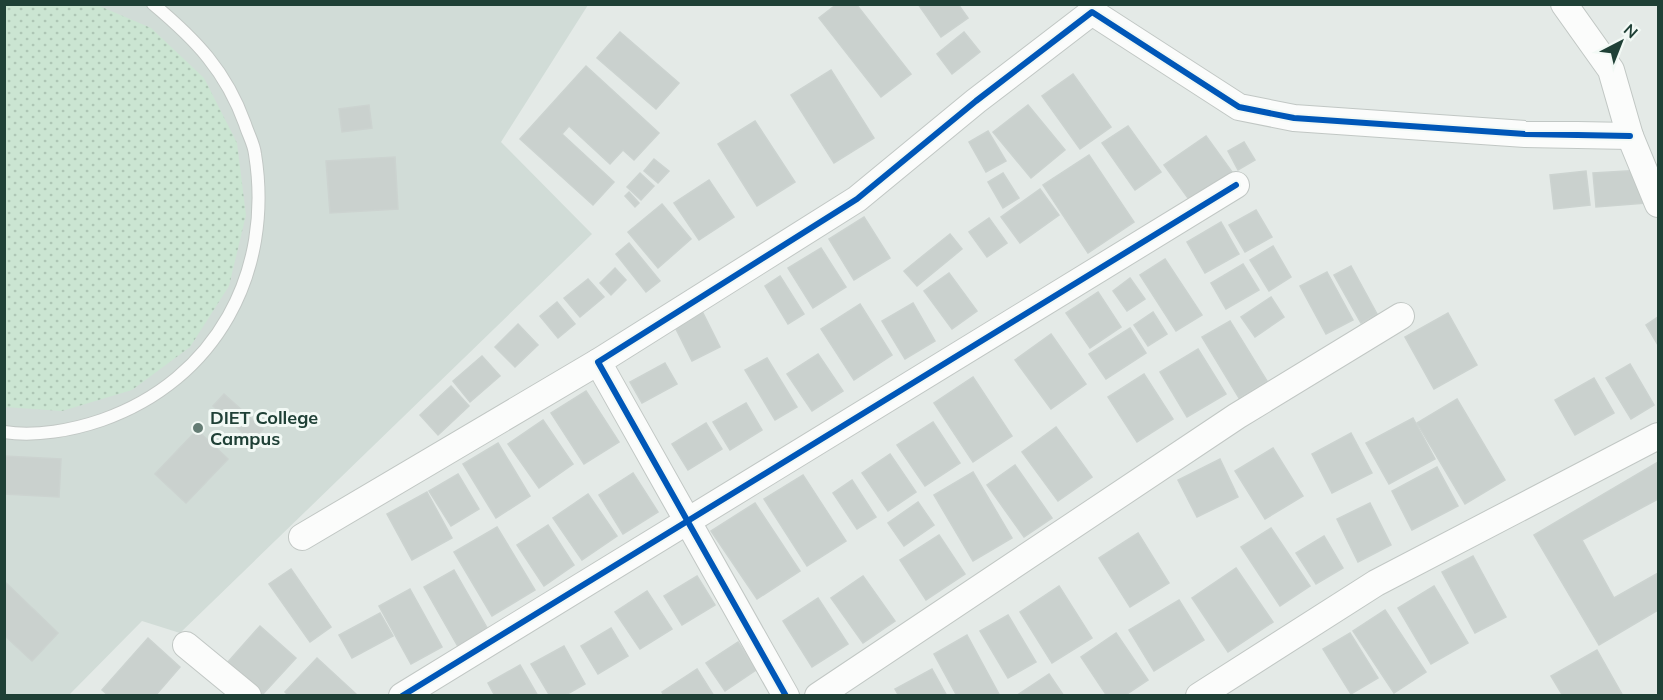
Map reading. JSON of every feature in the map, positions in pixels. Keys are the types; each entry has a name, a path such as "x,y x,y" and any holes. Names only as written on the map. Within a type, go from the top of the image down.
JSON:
{"street":[{"path":"1564,4 1611,70 1630,136 1659,204"},
{"path":"302,537 598,362 857,199 976,101 1098,8 1239,107 1294,118 1525,135 1630,136"},
{"path":"402,696 1236,185"},
{"path":"818,696 1237,416 1401,316"},
{"path":"598,362 786,696"},
{"path":"1199,696 1376,583 1659,436"},
{"path":"186,645 248,696"}],"lane":[{"path":"4,432 15,434 76,429 133,409 183,375 223,328 249,273 260,213 255,153 248,133 234,95 200,45 153,4"}],"shaded area":[{"name":"DIET College Campus","path":"4,5 588,5 501,142 592,234 180,633 142,621 69,695 5,695"}],"green space":[{"path":"4,5 97,5 151,28 204,78 237,143 246,215 229,286 190,347 132,390 62,411 5,407"}],"building":[{"path":"837,4 856,4 911,74 881,97 819,18"},
{"path":"918,4 958,4 968,18 941,37"},
{"path":"620,32 679,83 656,109 597,58"},
{"path":"964,32 980,52 952,74 937,54"},
{"path":"586,66 659,133 634,160 623,150 610,164 569,126 562,134 614,182 593,205 520,139"},
{"path":"831,70 874,138 834,163 791,95"},
{"path":"1073,74 1111,127 1080,149 1042,96"},
{"path":"369,105 372,128 342,132 339,109"},
{"path":"1028,105 1065,150 1031,178 993,132"},
{"path":"755,121 795,182 757,206 718,144"},
{"path":"1128,126 1161,172 1135,190 1102,143"},
{"path":"988,131 1006,161 986,172 969,142"},
{"path":"1206,136 1235,176 1193,205 1164,165"},
{"path":"1244,142 1255,160 1238,170 1228,151"},
{"path":"1089,155 1134,222 1088,253 1043,185"},
{"path":"395,157 398,209 330,213 326,161"},
{"path":"654,159 669,171 658,183 644,171"},
{"path":"1643,170 1646,203 1596,207 1593,173"},
{"path":"1586,171 1590,205 1554,209 1550,175"},
{"path":"640,173 654,186 641,200 627,187"},
{"path":"1003,173 1019,198 1003,208 988,182"},
{"path":"709,180 734,217 699,240 674,203"},
{"path":"1040,189 1059,215 1020,243 1001,217"},
{"path":"629,192 639,203 635,207 625,196"},
{"path":"662,204 691,239 658,268 628,232"},
{"path":"1256,210 1272,237 1245,252 1229,225"},
{"path":"864,217 890,258 854,280 829,239"},
{"path":"989,218 1007,243 987,257 969,232"},
{"path":"1221,222 1239,254 1205,273 1187,242"},
{"path":"950,234 962,249 917,286 904,271"},
{"path":"629,243 660,281 646,292 616,254"},
{"path":"1273,246 1291,277 1269,291 1250,260"},
{"path":"821,248 846,287 813,308 788,268"},
{"path":"1165,259 1202,315 1176,331 1140,275"},
{"path":"1243,264 1259,290 1226,309 1211,283"},
{"path":"1351,266 1377,314 1361,323 1334,275"},
{"path":"615,268 626,280 611,295 600,283"},
{"path":"1327,272 1353,320 1326,334 1300,286"},
{"path":"949,273 977,311 952,329 924,291"},
{"path":"780,276 804,314 788,324 765,286"},
{"path":"1130,278 1145,299 1127,311 1113,291"},
{"path":"588,279 604,297 580,317 564,298"},
{"path":"1098,292 1121,327 1090,348 1066,313"},
{"path":"1271,297 1284,317 1255,337 1241,317"},
{"path":"557,302 575,324 558,338 540,316"},
{"path":"913,303 935,341 905,359 882,321"},
{"path":"860,304 892,355 854,380 821,329"},
{"path":"701,309 720,347 692,361 673,323"},
{"path":"1153,312 1167,334 1148,346 1134,325"},
{"path":"1448,313 1477,365 1434,389 1405,337"},
{"path":"1658,317 1658,345 1646,325"},
{"path":"1230,321 1267,381 1239,398 1202,337"},
{"path":"518,324 538,345 515,367 495,347"},
{"path":"1130,328 1146,353 1106,379 1089,354"},
{"path":"1051,334 1086,384 1051,409 1015,360"},
{"path":"1198,349 1226,394 1187,417 1160,372"},
{"path":"818,354 843,391 812,411 787,374"},
{"path":"482,356 500,376 470,402 453,381"},
{"path":"767,358 797,407 775,420 745,370"},
{"path":"665,363 677,384 642,403 630,382"},
{"path":"1630,364 1654,405 1631,419 1606,378"},
{"path":"1144,374 1173,419 1137,442 1108,397"},
{"path":"973,377 1012,436 973,462 934,403"},
{"path":"1594,378 1614,413 1575,435 1555,400"},
{"path":"451,386 469,406 438,435 420,415"},
{"path":"586,391 619,442 584,464 551,413"},
{"path":"224,394 263,429 252,441 213,406"},
{"path":"1457,399 1505,480 1465,504 1417,423"},
{"path":"746,403 762,430 730,450 713,422"},
{"path":"1413,418 1435,459 1389,484 1366,443"},
{"path":"543,420 573,464 539,488 508,444"},
{"path":"933,422 960,463 925,486 897,445"},
{"path":"706,423 722,449 688,470 672,444"},
{"path":"1056,427 1092,477 1058,501 1022,452"},
{"path":"197,430 228,459 186,503 155,474"},
{"path":"1351,433 1372,473 1332,493 1312,454"},
{"path":"498,443 530,496 496,518 463,464"},
{"path":"1273,448 1303,496 1265,519 1235,471"},
{"path":"890,454 916,492 888,511 862,473"},
{"path":"4,456 61,459 59,497 4,494"},
{"path":"1220,459 1238,497 1197,517 1178,480"},
{"path":"1658,462 1658,499 1582,540 1614,598 1658,573 1658,610 1599,645 1534,535"},
{"path":"1015,465 1052,518 1024,537 987,485"},
{"path":"1437,467 1458,506 1412,530 1392,491"},
{"path":"973,472 1012,538 973,561 934,495"},
{"path":"633,473 658,512 623,534 599,495"},
{"path":"458,474 479,509 451,526 429,491"},
{"path":"803,475 846,541 807,566 764,499"},
{"path":"852,480 876,517 857,529 833,493"},
{"path":"427,492 452,538 412,560 387,514"},
{"path":"588,494 617,536 582,560 553,518"},
{"path":"918,502 934,525 904,546 888,523"},
{"path":"755,503 800,571 757,599 711,531"},
{"path":"1370,503 1391,545 1358,562 1337,519"},
{"path":"548,525 574,565 544,586 517,545"},
{"path":"497,527 535,590 492,616 454,552"},
{"path":"1271,528 1310,586 1280,606 1241,547"},
{"path":"1138,533 1169,583 1130,607 1099,558"},
{"path":"939,535 965,574 926,600 900,560"},
{"path":"1324,536 1343,568 1316,584 1296,553"},
{"path":"1473,556 1506,617 1475,633 1442,572"},
{"path":"1236,568 1273,622 1228,652 1192,598"},
{"path":"291,569 331,627 310,642 269,584"},
{"path":"454,570 490,633 460,650 424,587"},
{"path":"697,576 715,605 682,625 664,596"},
{"path":"863,576 895,621 863,643 831,598"},
{"path":"4,581 58,633 32,661 4,635"},
{"path":"1059,586 1092,638 1052,663 1020,612"},
{"path":"1434,586 1468,643 1431,664 1398,608"},
{"path":"410,589 442,647 411,664 379,606"},
{"path":"647,591 672,629 640,649 615,612"},
{"path":"818,598 848,644 812,667 783,621"},
{"path":"1179,600 1204,640 1154,671 1129,630"},
{"path":"1385,610 1426,672 1394,693 1353,631"},
{"path":"380,613 393,636 352,658 339,635"},
{"path":"1008,615 1036,662 1008,678 980,631"},
{"path":"260,626 296,658 263,694 228,662"},
{"path":"611,628 628,656 598,674 581,646"},
{"path":"1116,633 1148,680 1124,696 1107,696 1081,657"},
{"path":"1350,633 1378,678 1351,694 1323,649"},
{"path":"967,635 1000,696 957,696 934,654"},
{"path":"148,638 180,667 155,696 109,696 102,690"},
{"path":"738,642 756,670 725,691 706,663"},
{"path":"564,646 585,684 564,696 550,696 531,664"},
{"path":"1597,650 1623,696 1563,696 1551,676"},
{"path":"317,658 356,694 354,696 289,696 285,692"},
{"path":"520,665 538,696 495,696 488,683"},
{"path":"697,669 714,696 664,696 662,692"},
{"path":"932,669 947,696 899,696 895,689"},
{"path":"1049,674 1064,696 1016,696"}],"cycle path":[{"path":"786,696 598,362 857,199 976,101 1092,12 1239,107 1294,118 1525,134 1630,136"},
{"path":"402,696 1236,185"}],"place":[{"name":"DIET College Campus","path":"198,428"}]}
